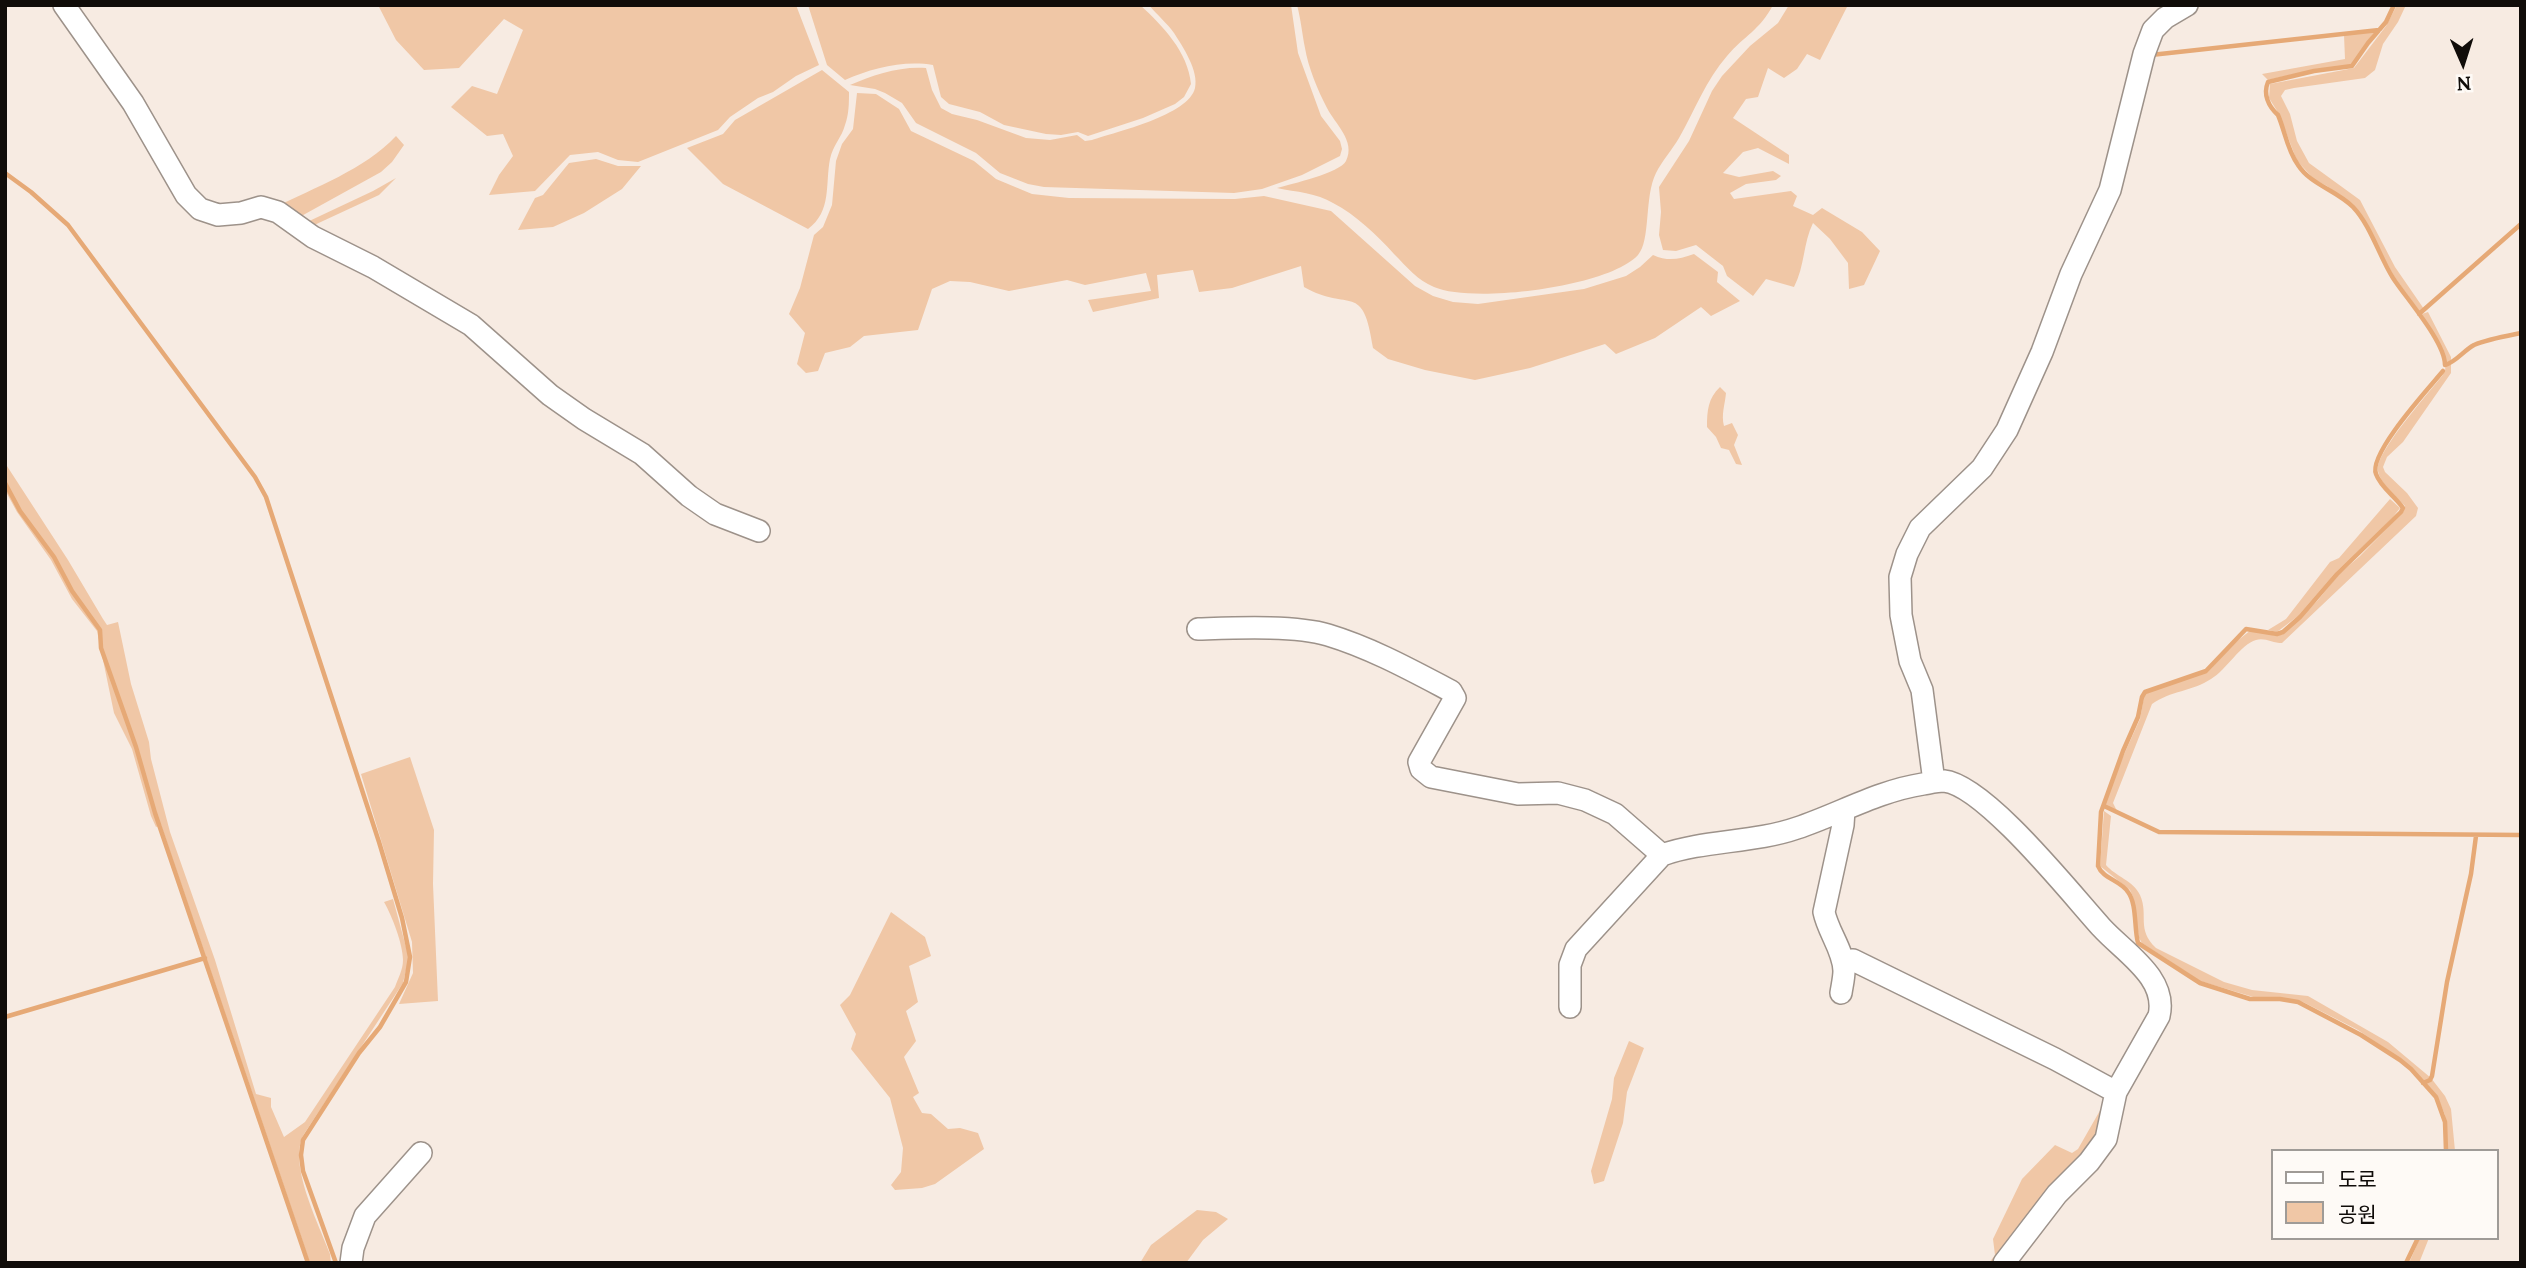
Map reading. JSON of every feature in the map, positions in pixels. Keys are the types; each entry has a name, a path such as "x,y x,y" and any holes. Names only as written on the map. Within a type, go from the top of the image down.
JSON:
{"street":[{"path":"64,5 133,103 186,195 200,209 218,215 261,207 278,212 313,237 373,267 471,325 550,394 584,419 642,454 689,496 715,514 759,531"},
{"path":"1934,782 1922,690 1910,662 1901,615 1900,577 1907,554 1920,528 1982,468 2007,430 2042,352 2071,274 2110,190 2144,54 2153,30 2165,18 2187,5"},
{"path":"1198,629 1239,627 1309,631 1326,634 1400,663 1451,691 1455,698 1419,762 1421,769 1431,777 1517,794 1558,793 1585,800 1615,814 1662,856"},
{"path":"1570,1007 1570,965 1576,949 1662,856 1679,849 1733,843 1796,829 1908,786 1944,781 1972,793 2028,846 2112,939 2153,979 2162,1004 2159,1016 2116,1093 2106,1139 2089,1162 2057,1194 2004,1263"},
{"path":"1841,993 1843,961 1824,912 1844,810"},
{"path":"1843,961 1853,960 2055,1059 2116,1093"},
{"path":"351,1263 353,1248 365,1216 421,1153"}],"green space":[{"path":"378,5 796,5 819,65 758,98 730,117 718,130 638,162 618,160 598,152 570,155 535,191 489,195 513,156 503,134 487,136 451,107 472,86 497,94 523,30 504,19 459,68 424,70 396,40"},
{"path":"808,5 1140,5 1180,50 1191,84 1184,97 1175,104 1143,118 1088,136 1078,132 1046,134 1004,125 980,112 949,104 941,97 933,65 888,66 845,80 827,65"},
{"path":"1149,5 1291,5 1298,53 1321,116 1340,141 1340,156 1302,175 1262,189 1234,193 1044,187 1000,173 976,153 916,123 902,103 885,93 850,85 887,72 926,68 932,90 941,108 952,114 1026,138 1050,140 1077,135 1085,141 1092,140 1166,114 1190,98 1195,88 1195,74 1186,52 1171,29"},
{"path":"1297,5 1773,5 1763,21 1720,65 1656,173 1650,194 1645,239 1638,255 1623,266 1571,284 1508,293 1478,294 1453,292 1422,281 1350,213 1320,197 1277,188 1335,170 1346,161 1348,154 1343,133 1327,108 1311,71"},
{"path":"1789,5 1848,5 1820,60 1807,54 1797,69 1784,78 1768,68 1758,97 1746,99 1733,118 1789,155 1789,164 1758,148 1743,152 1723,173 1739,177 1773,171 1781,176 1776,180 1746,184 1730,193 1734,199 1791,191 1797,196 1793,206 1813,215 1822,208 1862,232 1880,251 1864,285 1849,289 1848,263 1830,239 1813,223 1794,287 1766,279 1753,296 1727,276 1723,266 1696,245 1676,251 1663,250 1659,235 1659,187 1689,141 1712,91 1722,76 1750,46 1778,23"},
{"path":"2397,5 2406,5 2383,44 2375,70 2365,78 2294,88 2285,90 2281,96 2290,114 2297,141 2309,163 2360,200 2395,267 2424,309 2420,312 2394,276 2356,208 2315,180 2297,161 2279,114 2269,98 2270,84 2354,68 2386,26"},
{"path":"2375,31 2351,65 2316,69 2268,80 2262,74 2345,59 2344,35"},
{"path":"822,70 849,92 848,108 844,129 830,159 824,206 816,222 808,229 723,184 687,148 723,134 735,120"},
{"path":"857,93 876,94 899,109 911,131 974,161 996,179 1032,194 1069,198 1235,199 1264,196 1331,211 1415,286 1433,296 1453,302 1478,304 1584,289 1626,276 1653,255 1674,259 1694,254 1718,272 1717,282 1740,301 1711,316 1701,307 1655,338 1616,354 1605,344 1530,368 1475,380 1388,359 1373,348 1369,327 1359,306 1304,287 1301,266 1232,288 1199,292 1193,270 1157,275 1159,298 1093,312 1088,300 1151,291 1146,273 1085,285 1067,280 1009,291 970,282 950,281 932,289 918,330 864,336 850,347 825,353 818,371 806,373 797,364 805,333 789,314 800,288 814,235 823,227 832,205 836,161 842,144 853,129"},
{"path":"396,136 404,145 381,172 296,219 274,208 354,168"},
{"path":"596,159 618,166 641,166 622,189 584,213 553,227 518,230 535,198 543,195 569,163"},
{"path":"396,178 379,195 310,227 305,223 373,191"},
{"path":"2428,312 2451,357 2451,373 2403,442 2387,457 2383,467 2418,508 2416,516 2282,643 2262,639 2250,642 2211,679 2152,704 2113,803 2117,811 2105,805 2140,719 2147,693 2208,672 2232,645 2251,630 2277,636 2283,634 2318,600 2339,574 2404,511 2405,506 2385,486 2378,471 2379,462 2405,422 2445,372 2446,359 2422,314"},
{"path":"1720,387 1726,393 1724,426 1732,423 1738,435 1734,445 1742,465 1736,464 1729,450 1721,448 1707,427 1709,405"},
{"path":"5,463 107,625 118,622 131,684 149,742 170,832 215,960 256,1094 271,1098 271,1107 284,1137 305,1122 395,987 402,967 403,953 384,902 393,899 409,958 403,983 304,1134 300,1146 302,1177 331,1263 310,1263 161,825 156,827 151,816 132,749 114,713 97,631 72,599 51,560 17,512 5,490"},
{"path":"2390,499 2400,508 2393,517 2335,573 2298,616 2277,632 2268,630 2286,619 2330,562 2339,558"},
{"path":"410,757 434,830 433,884 438,1001 399,1004 413,973 412,942 361,774"},
{"path":"2104,811 2111,816 2106,865 2137,890 2142,902 2146,935 2156,948 2224,982 2252,990 2308,996 2388,1042 2431,1078 2445,1096 2451,1109 2455,1149 2448,1149 2445,1115 2438,1098 2413,1069 2358,1030 2303,1002 2260,999 2200,981 2142,943 2130,890 2100,866"},
{"path":"891,912 925,937 931,956 909,966 918,1002 906,1011 916,1041 904,1057 919,1093 913,1097 922,1113 931,1114 948,1129 960,1128 978,1133 984,1149 935,1184 895,1190 891,1185 901,1172 903,1148 890,1098 851,1049 856,1034 840,1005 850,995"},
{"path":"1629,1041 1644,1048 1627,1092 1623,1123 1604,1181 1594,1184 1591,1171 1612,1099 1614,1078"},
{"path":"2110,1093 2100,1138 2000,1263 1989,1263 1995,1255 1993,1239 2022,1179 2055,1145 2072,1153 2078,1149"},
{"path":"1197,1210 1216,1212 1228,1219 1203,1240 1186,1263 1140,1263 1151,1245"},
{"path":"2419,1240 2428,1240 2419,1263 2409,1263"}],"waterway":[{"path":"2394,5 2386,22 2352,66 2314,71 2268,82 2267,100 2278,115 2291,153 2303,172 2346,201 2359,215 2393,278 2439,345 2445,365 2474,345 2521,333"},
{"path":"2151,55 2379,30"},
{"path":"5,173 68,225 255,477 266,497 379,842 402,918 410,957 406,982 380,1027 359,1053 303,1140 301,1155 303,1171 336,1263"},
{"path":"2419,314 2521,224"},
{"path":"2443,371 2401,421 2376,465 2378,479 2403,508 2401,512 2337,574 2300,617 2283,632 2277,634 2246,629 2206,671 2145,692 2101,812 2098,866 2104,874 2125,888 2131,897 2138,943 2200,983 2250,999 2298,1002 2361,1035 2400,1060 2436,1097 2445,1122 2446,1149"},
{"path":"5,483 20,511 54,557 72,591 100,630 101,648 136,747 155,813 308,1263"},
{"path":"2104,806 2159,832 2521,835"},
{"path":"2423,1083 2432,1076 2447,982 2471,874 2476,836"},
{"path":"5,1017 205,958"},
{"path":"2406,1263 2417,1240"}]}
